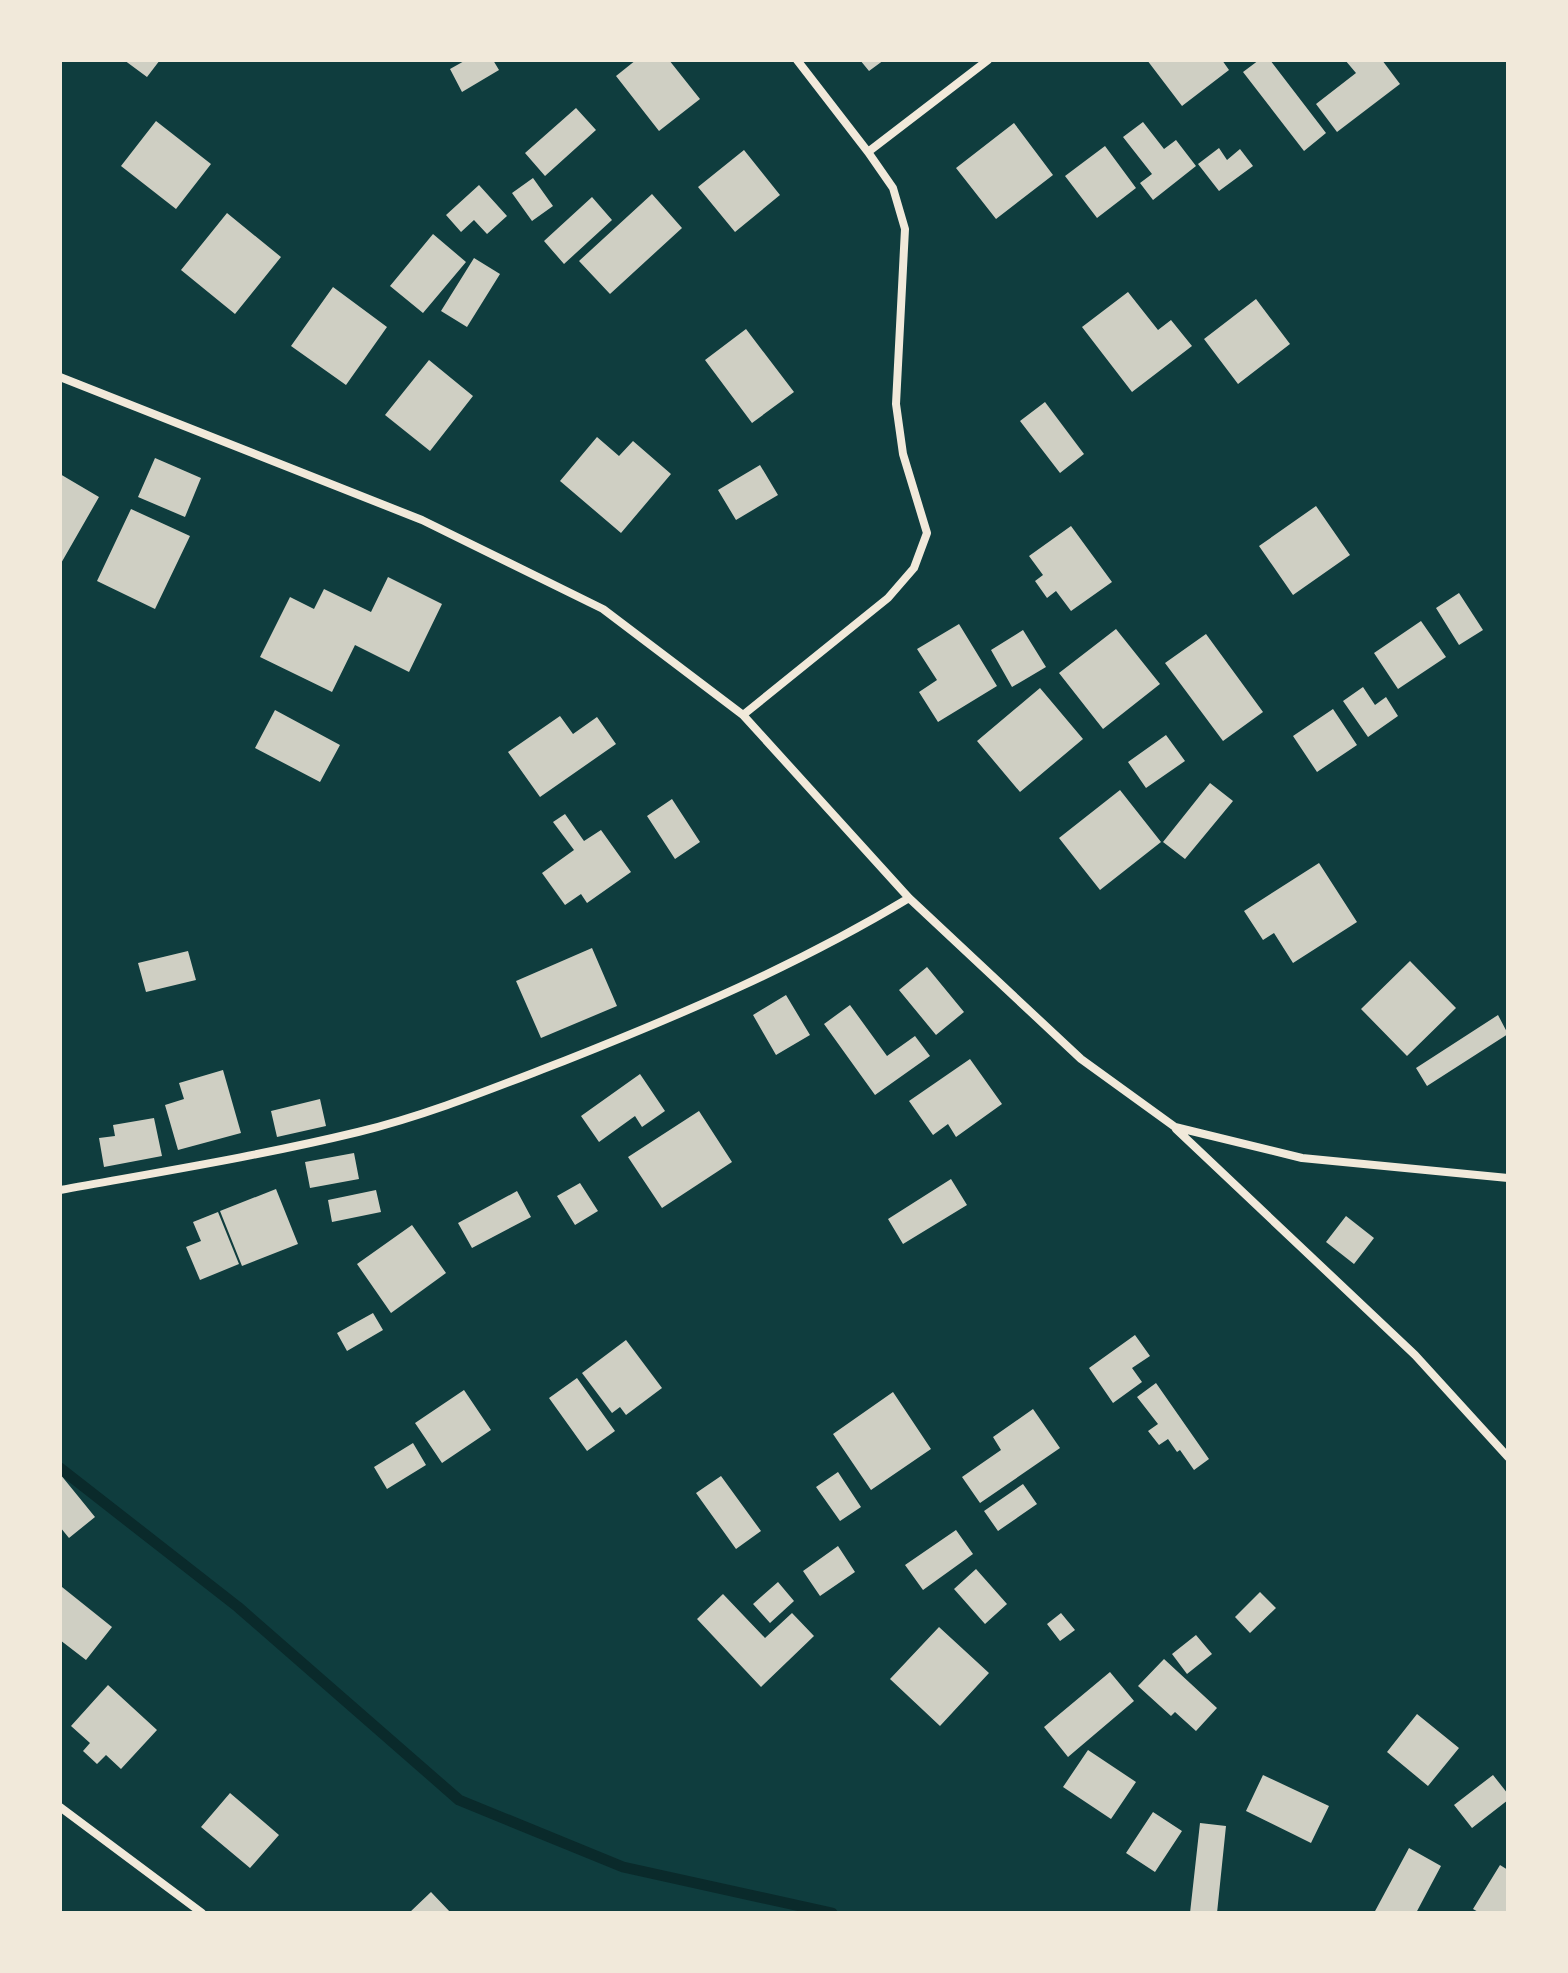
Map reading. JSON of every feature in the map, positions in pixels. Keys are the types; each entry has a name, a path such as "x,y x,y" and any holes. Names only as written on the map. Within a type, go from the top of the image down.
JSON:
{"street":[{"path":"743,715 888,598 914,568 927,533 903,454 896,404 905,229 893,188 797,60"},
{"path":"868,152 988,60"},
{"path":"60,377 422,520 603,609 743,715 909,898 1081,1059 1175,1127 1415,1355 1508,1457"},
{"path":"60,1190 234,1159 346,1134 468,1098 641,1031 732,991 842,938 909,898"},
{"path":"1175,1127 1302,1158 1508,1178"},
{"path":"60,1807 202,1913"}],"building":[{"path":"124,60 160,60 147,77"},
{"path":"466,60 493,60 499,70 462,92 450,69"},
{"path":"636,60 669,60 700,99 659,131 616,76"},
{"path":"860,60 884,60 869,71"},
{"path":"1147,60 1222,60 1229,70 1182,106"},
{"path":"1259,60 1270,60 1326,133 1304,151 1243,72"},
{"path":"1345,60 1382,60 1400,84 1337,132 1316,104 1356,73"},
{"path":"576,108 596,130 545,176 525,153"},
{"path":"156,121 211,164 176,209 121,166"},
{"path":"1143,122 1164,149 1176,140 1196,166 1153,200 1140,183 1152,174 1123,137"},
{"path":"1014,123 1053,175 996,219 956,168"},
{"path":"1105,146 1136,188 1097,218 1065,176"},
{"path":"1219,148 1227,160 1240,149 1253,166 1219,191 1198,164"},
{"path":"744,150 780,195 735,232 698,187"},
{"path":"533,178 553,206 532,221 512,193"},
{"path":"479,185 507,216 487,234 474,220 461,232 446,215"},
{"path":"652,194 682,228 610,294 579,261"},
{"path":"592,197 612,220 564,264 544,241"},
{"path":"227,213 281,257 235,314 181,270"},
{"path":"433,234 466,262 423,313 390,286"},
{"path":"474,258 500,274 467,327 441,311"},
{"path":"333,287 387,327 346,385 291,346"},
{"path":"1128,292 1158,330 1171,320 1192,346 1132,392 1082,327"},
{"path":"1256,299 1290,344 1238,384 1204,339"},
{"path":"746,329 794,392 752,423 705,360"},
{"path":"429,360 473,396 430,451 385,415"},
{"path":"1045,402 1084,454 1060,473 1020,421"},
{"path":"597,437 619,456 633,441 671,474 621,533 560,481"},
{"path":"155,458 201,478 185,517 138,497"},
{"path":"760,465 778,495 736,520 718,490"},
{"path":"60,474 99,497 60,565"},
{"path":"1316,506 1350,555 1293,595 1259,546"},
{"path":"131,509 190,536 155,609 97,581"},
{"path":"1071,526 1112,582 1071,611 1056,591 1047,598 1035,581 1043,575 1029,556"},
{"path":"388,577 442,604 409,672 355,645 332,692 260,657 290,597 314,609 324,589 371,612"},
{"path":"1459,593 1483,630 1459,645 1436,608"},
{"path":"1421,621 1446,657 1398,689 1374,653"},
{"path":"959,624 997,686 938,722 919,692 937,680 917,649"},
{"path":"1116,629 1160,684 1103,729 1059,673"},
{"path":"1023,630 1046,667 1012,687 991,650"},
{"path":"1206,634 1263,712 1223,741 1165,663"},
{"path":"1363,687 1375,705 1386,697 1398,716 1368,737 1343,701"},
{"path":"1040,688 1083,739 1020,792 977,741"},
{"path":"1333,709 1357,745 1317,772 1293,736"},
{"path":"275,710 340,745 320,782 255,748"},
{"path":"560,716 573,734 597,717 616,744 540,797 508,752"},
{"path":"1166,735 1185,761 1146,788 1128,762"},
{"path":"1210,783 1233,801 1185,859 1163,842"},
{"path":"1120,790 1161,842 1100,890 1059,838"},
{"path":"672,799 700,842 675,859 647,816"},
{"path":"565,814 584,841 601,830 631,872 587,903 581,894 565,905 542,873 574,850 553,822"},
{"path":"1319,863 1357,922 1293,963 1274,933 1263,940 1244,911"},
{"path":"592,948 617,1006 541,1038 516,981"},
{"path":"188,951 196,980 146,992 138,963"},
{"path":"1410,961 1456,1008 1407,1056 1361,1009"},
{"path":"927,967 964,1012 936,1035 899,990"},
{"path":"786,995 810,1035 776,1055 753,1015"},
{"path":"850,1005 887,1056 915,1036 930,1056 875,1095 824,1024"},
{"path":"1498,1015 1508,1034 1427,1086 1416,1068"},
{"path":"970,1059 1002,1104 956,1137 948,1124 933,1135 909,1101"},
{"path":"223,1070 241,1133 178,1150 165,1105 184,1099 179,1083"},
{"path":"640,1074 665,1111 642,1127 635,1116 599,1142 581,1116"},
{"path":"320,1099 326,1126 277,1137 271,1111"},
{"path":"699,1111 732,1162 662,1208 628,1157"},
{"path":"154,1118 162,1156 104,1167 99,1138 115,1136 113,1125"},
{"path":"354,1153 359,1179 310,1188 305,1162"},
{"path":"951,1179 967,1205 903,1244 888,1219"},
{"path":"580,1183 598,1211 575,1225 557,1196"},
{"path":"276,1189 298,1244 242,1266 220,1211"},
{"path":"376,1190 381,1212 332,1222 328,1200"},
{"path":"517,1191 531,1217 472,1248 458,1223"},
{"path":"218,1212 239,1264 200,1280 186,1247 201,1241 193,1222"},
{"path":"1346,1216 1374,1238 1354,1264 1326,1242"},
{"path":"412,1225 446,1273 391,1313 357,1264"},
{"path":"373,1313 383,1330 347,1351 337,1333"},
{"path":"1135,1335 1150,1356 1132,1368 1142,1382 1113,1403 1089,1368"},
{"path":"626,1340 662,1388 626,1415 620,1407 612,1413 582,1373"},
{"path":"577,1378 615,1431 587,1451 549,1398"},
{"path":"1156,1383 1209,1459 1194,1470 1168,1439 1159,1445 1148,1431 1158,1424 1137,1397"},
{"path":"464,1390 491,1430 442,1463 415,1423"},
{"path":"893,1392 931,1449 871,1490 833,1434"},
{"path":"1033,1409 1060,1448 980,1503 962,1477 1001,1450 993,1437"},
{"path":"413,1443 426,1465 387,1489 374,1467"},
{"path":"838,1472 861,1507 840,1521 816,1487"},
{"path":"60,1474 95,1517 69,1538 60,1527"},
{"path":"721,1476 761,1531 736,1549 696,1493"},
{"path":"1023,1484 1037,1504 998,1531 984,1511"},
{"path":"956,1530 973,1554 923,1590 905,1565"},
{"path":"838,1546 855,1572 820,1596 803,1571"},
{"path":"976,1569 1007,1604 985,1624 954,1589"},
{"path":"778,1582 794,1601 770,1623 753,1604"},
{"path":"62,1587 112,1627 86,1660 60,1640"},
{"path":"1260,1592 1276,1608 1250,1633 1235,1617"},
{"path":"723,1594 765,1638 792,1613 814,1636 761,1687 697,1619"},
{"path":"1061,1613 1075,1630 1060,1641 1047,1624"},
{"path":"939,1627 989,1673 940,1726 890,1679"},
{"path":"1196,1635 1212,1654 1187,1674 1172,1654"},
{"path":"1164,1659 1217,1708 1196,1731 1175,1712 1171,1716 1138,1686"},
{"path":"1110,1672 1134,1701 1068,1757 1044,1727"},
{"path":"108,1685 157,1730 121,1769 106,1755 97,1764 83,1751 90,1743 71,1726"},
{"path":"1417,1714 1459,1748 1428,1786 1387,1752"},
{"path":"1088,1750 1136,1782 1111,1819 1063,1787"},
{"path":"1263,1775 1329,1806 1311,1843 1246,1811"},
{"path":"1493,1775 1508,1794 1508,1800 1472,1828 1454,1805"},
{"path":"230,1793 279,1835 250,1868 201,1827"},
{"path":"1153,1812 1182,1831 1155,1872 1126,1853"},
{"path":"1200,1823 1226,1826 1217,1913 1190,1913"},
{"path":"1409,1848 1441,1866 1416,1913 1374,1913"},
{"path":"1500,1865 1508,1870 1508,1913 1480,1913 1473,1909"},
{"path":"431,1892 451,1913 409,1913"}],"waterway":[{"path":"60,1468 238,1607 459,1800 623,1867 832,1913"}]}
